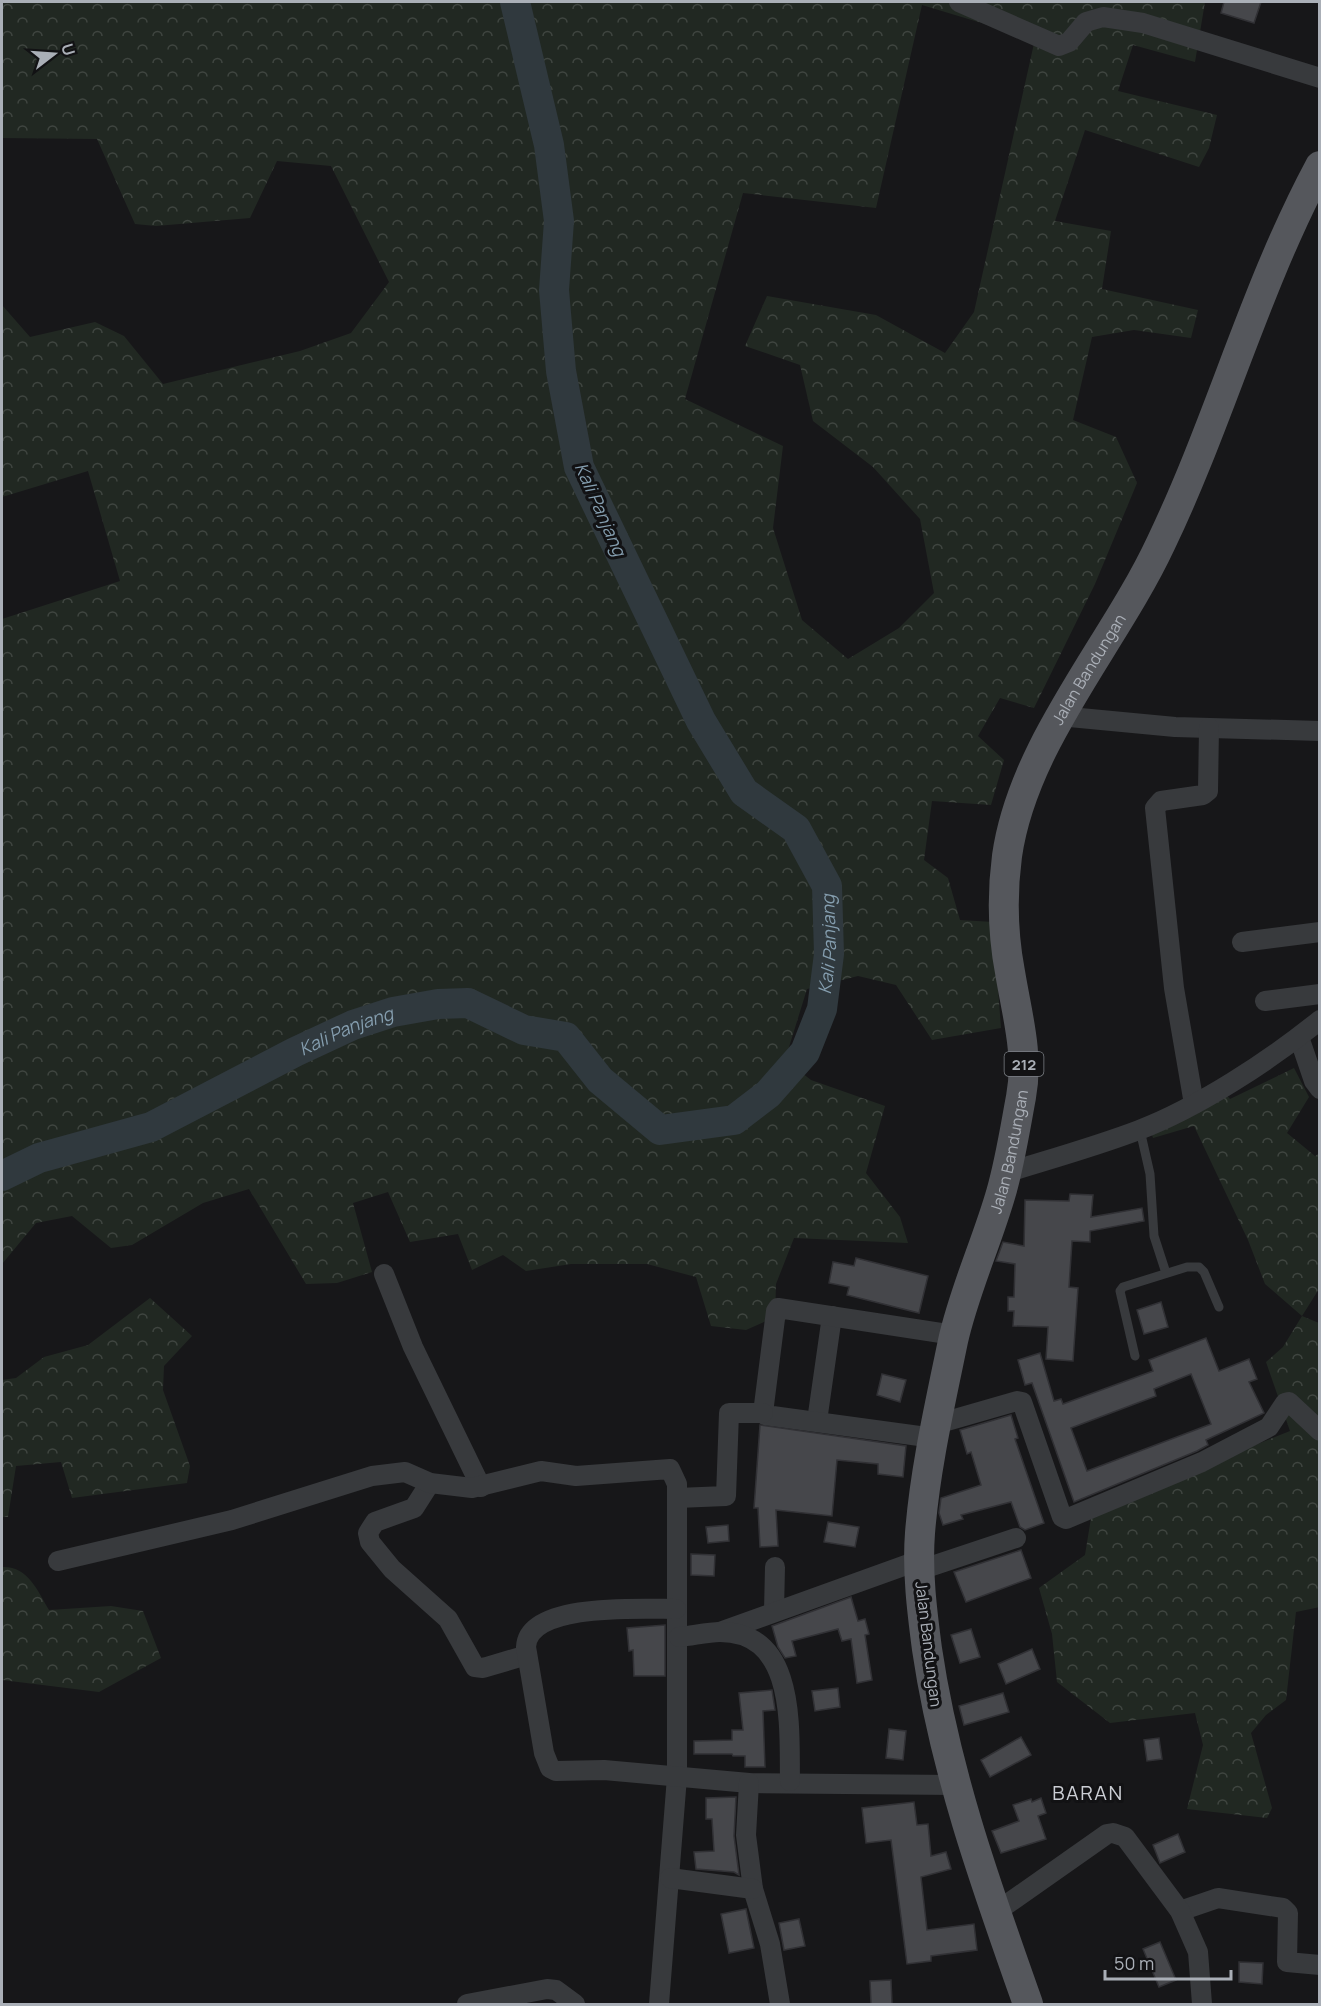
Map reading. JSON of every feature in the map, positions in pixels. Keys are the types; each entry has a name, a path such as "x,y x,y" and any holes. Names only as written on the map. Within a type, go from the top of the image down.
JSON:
{"main road":[{"name":"Jalan Bandungan","path":"1028,2004 955,1785 932,1682 922,1611 919,1535 954,1335 1003,1188 1024,1071 1022,1034 1009,971 1005,924 1007,855 1028,784 1059,716 1121,618 1160,546 1191,475 1274,261 1316,182"}],"street":[{"path":"959,2 1059,46 1069,42 1086,22 1103,17 1143,22 1320,78"},
{"path":"1059,716 1209,728 1320,731"},
{"path":"1194,1104 1174,988 1155,808 1161,801 1203,795 1208,791 1209,728"},
{"path":"1242,942 1320,932"},
{"path":"1265,1001 1320,994"},
{"path":"1003,1188 1012,1171 1140,1130 1194,1104 1299,1037 1320,1020"},
{"path":"1299,1037 1314,1081 1320,1089"},
{"path":"384,1274 412,1347 482,1487"},
{"path":"763,1413 777,1309 954,1335"},
{"path":"817,1421 832,1316"},
{"path":"677,1498 726,1496 729,1413 763,1413 817,1421 936,1431 1017,1401 1022,1402 1062,1516 1066,1519 1202,1462 1269,1427 1285,1403 1289,1402 1320,1431"},
{"path":"58,1561 232,1520 372,1476 405,1472 430,1483 466,1488 482,1487 541,1471 576,1476 670,1469 677,1478 676,1609 679,1637 675,1694 676,1778 659,2004"},
{"path":"430,1483 414,1508 375,1522 368,1533 370,1542 392,1569 448,1618 475,1667 483,1668 527,1655"},
{"path":"679,1637 720,1632 774,1611 920,1565 1016,1538"},
{"path":"774,1611 775,1567"},
{"path":"676,1609 617,1609 557,1616 538,1625 531,1633 526,1640 527,1655 544,1753 550,1768 563,1772 604,1770 749,1783 790,1781 955,1785"},
{"path":"720,1632 750,1640 771,1658 778,1669 788,1707 790,1781"},
{"path":"749,1783 746,1835 753,1888 770,1944 780,2004"},
{"path":"996,1912 1097,1840 1113,1833 1125,1837 1180,1911 1198,1952 1203,2004"},
{"path":"670,1878 753,1888"},
{"path":"1180,1911 1207,1899 1218,1898 1283,1908 1288,1913 1287,1962 1320,1965"},
{"path":"467,2004 547,1989 556,1990 575,2004"}],"lane":[{"path":"1140,1130 1150,1174 1154,1236 1166,1273"},
{"path":"1135,1356 1121,1288 1166,1273 1199,1267 1204,1272 1219,1307"}],"green space":[{"path":"2,2 1205,2 1195,62 1133,45 1118,91 1217,115 1209,148 1199,167 1085,130 1055,221 1111,231 1102,289 1198,310 1191,338 1134,330 1092,337 1073,420 1116,437 1137,483 1095,584 1034,708 1000,698 978,736 1004,760 991,805 932,801 924,860 948,878 960,920 993,922 1001,1028 932,1040 896,985 858,976 807,989 785,1060 811,1080 885,1106 866,1173 900,1217 908,1243 794,1238 776,1284 775,1317 746,1330 711,1326 696,1277 647,1264 571,1264 526,1271 503,1255 472,1270 458,1234 410,1242 388,1192 353,1203 372,1272 337,1283 306,1284 249,1189 203,1203 132,1245 111,1248 72,1216 36,1223 2,1264 2,619 120,581 88,471 2,497 2,305 30,337 95,322 124,336 163,384 300,351 351,333 389,282 331,166 277,161 250,218 156,226 135,224 97,139 2,138","holes":["922,5 1035,39 974,312 945,353 876,315 767,296 745,346 800,365 813,421 873,467 920,519 934,593 899,628 848,659 802,620 773,528 783,446 685,399 743,193 876,208"]},
{"path":"1294,1068 1309,1097 1287,1133 1315,1156 1320,1153 1319,1289 1302,1316 1265,1284 1248,1240 1194,1126 1153,1138 1147,1118 1215,1082 1230,1099"},
{"path":"150,1298 192,1336 164,1366 163,1390 190,1466 187,1483 72,1498 61,1462 16,1466 8,1517 2,1517 2,1380 16,1378 44,1357 88,1345"},
{"path":"1302,1316 1319,1323 1320,1607 1296,1612 1286,1700 1266,1715 1251,1733 1272,1808 1267,1818 1187,1809 1203,1745 1195,1713 1110,1723 1057,1682 1052,1634 1039,1588 1085,1555 1091,1518 1195,1469 1290,1431 1266,1362 1283,1347"},
{"path":"2,1567 19,1570 25,1575 36,1587 49,1610 111,1606 143,1611 161,1658 99,1692 2,1680"}],"building":[{"path":"1224,2 1261,2 1254,23 1221,13"},
{"path":"1070,1194 1093,1195 1091,1217 1142,1208 1144,1221 1090,1231 1090,1242 1072,1241 1069,1287 1078,1288 1073,1361 1046,1359 1048,1327 1013,1326 1014,1311 1008,1311 1008,1297 1014,1297 1015,1264 996,1261 1003,1242 1024,1246 1025,1200 1069,1201"},
{"path":"856,1258 928,1276 919,1313 847,1295 849,1287 829,1283 833,1262 854,1266"},
{"path":"1161,1302 1168,1327 1144,1334 1137,1310"},
{"path":"1206,1338 1219,1371 1249,1359 1257,1379 1249,1382 1264,1413 1206,1440 1208,1445 1197,1451 1074,1502 1032,1383 1025,1385 1018,1360 1040,1353 1054,1401 1061,1399 1063,1404 1153,1371 1149,1360","holes":["1191,1374 1211,1424 1087,1471 1071,1428 1156,1396 1154,1389"]},
{"path":"882,1374 906,1380 900,1402 877,1395"},
{"path":"1011,1415 1018,1438 1015,1439 1044,1523 1025,1530 1020,1527 1011,1502 961,1515 963,1519 943,1525 939,1513 941,1498 981,1485 971,1452 967,1454 960,1430"},
{"path":"760,1425 906,1446 903,1477 878,1474 878,1464 837,1460 832,1516 776,1510 778,1546 760,1547 758,1508 754,1508"},
{"path":"828,1522 859,1527 855,1547 824,1542"},
{"path":"728,1525 729,1541 708,1543 706,1527"},
{"path":"1021,1550 1031,1578 966,1602 954,1572"},
{"path":"691,1554 715,1555 714,1576 691,1575"},
{"path":"851,1597 858,1621 865,1619 869,1634 865,1635 872,1680 857,1683 851,1639 842,1641 838,1629 792,1641 796,1656 785,1658 778,1647 772,1626"},
{"path":"665,1625 665,1676 634,1676 633,1650 629,1651 627,1628"},
{"path":"971,1629 980,1657 960,1663 951,1635"},
{"path":"1032,1649 1040,1669 1006,1684 998,1664"},
{"path":"838,1688 840,1707 815,1711 812,1691"},
{"path":"772,1690 775,1710 763,1711 765,1767 745,1767 745,1756 694,1754 694,1741 732,1740 732,1730 743,1730 739,1693"},
{"path":"1003,1693 1009,1712 964,1725 959,1706"},
{"path":"889,1729 906,1731 903,1760 886,1758"},
{"path":"1021,1737 1031,1755 990,1777 981,1760"},
{"path":"1159,1738 1162,1759 1147,1761 1144,1740"},
{"path":"736,1797 734,1836 739,1875 734,1872 696,1869 694,1852 714,1851 712,1819 706,1819 706,1798"},
{"path":"1041,1798 1046,1813 1038,1816 1046,1839 1001,1853 992,1831 1019,1821 1013,1805"},
{"path":"914,1802 917,1825 928,1824 931,1856 946,1852 951,1869 921,1877 927,1930 974,1924 977,1950 931,1956 931,1961 907,1964 891,1840 866,1843 862,1808"},
{"path":"1178,1834 1185,1852 1160,1863 1153,1845"},
{"path":"746,1909 754,1948 729,1953 721,1914"},
{"path":"799,1919 805,1946 784,1950 779,1923"},
{"path":"1160,1942 1176,1980 1159,1987 1143,1949"},
{"path":"1239,1962 1263,1963 1262,1984 1239,1982"},
{"path":"891,1980 892,2004 871,2004 870,1981"}],"waterway":[{"name":"Kali Panjang","path":"2,1176 39,1158 151,1127 295,1052 353,1025 393,1012 438,1004 468,1003 524,1030 566,1037 600,1080 660,1130 734,1120 768,1094 805,1052 822,1009 829,954 827,886 796,829 744,792 701,721 579,467 561,371 554,290 559,221 549,145 515,2"}],"district":[{"name":"BARAN","path":"1088,1792"}]}
